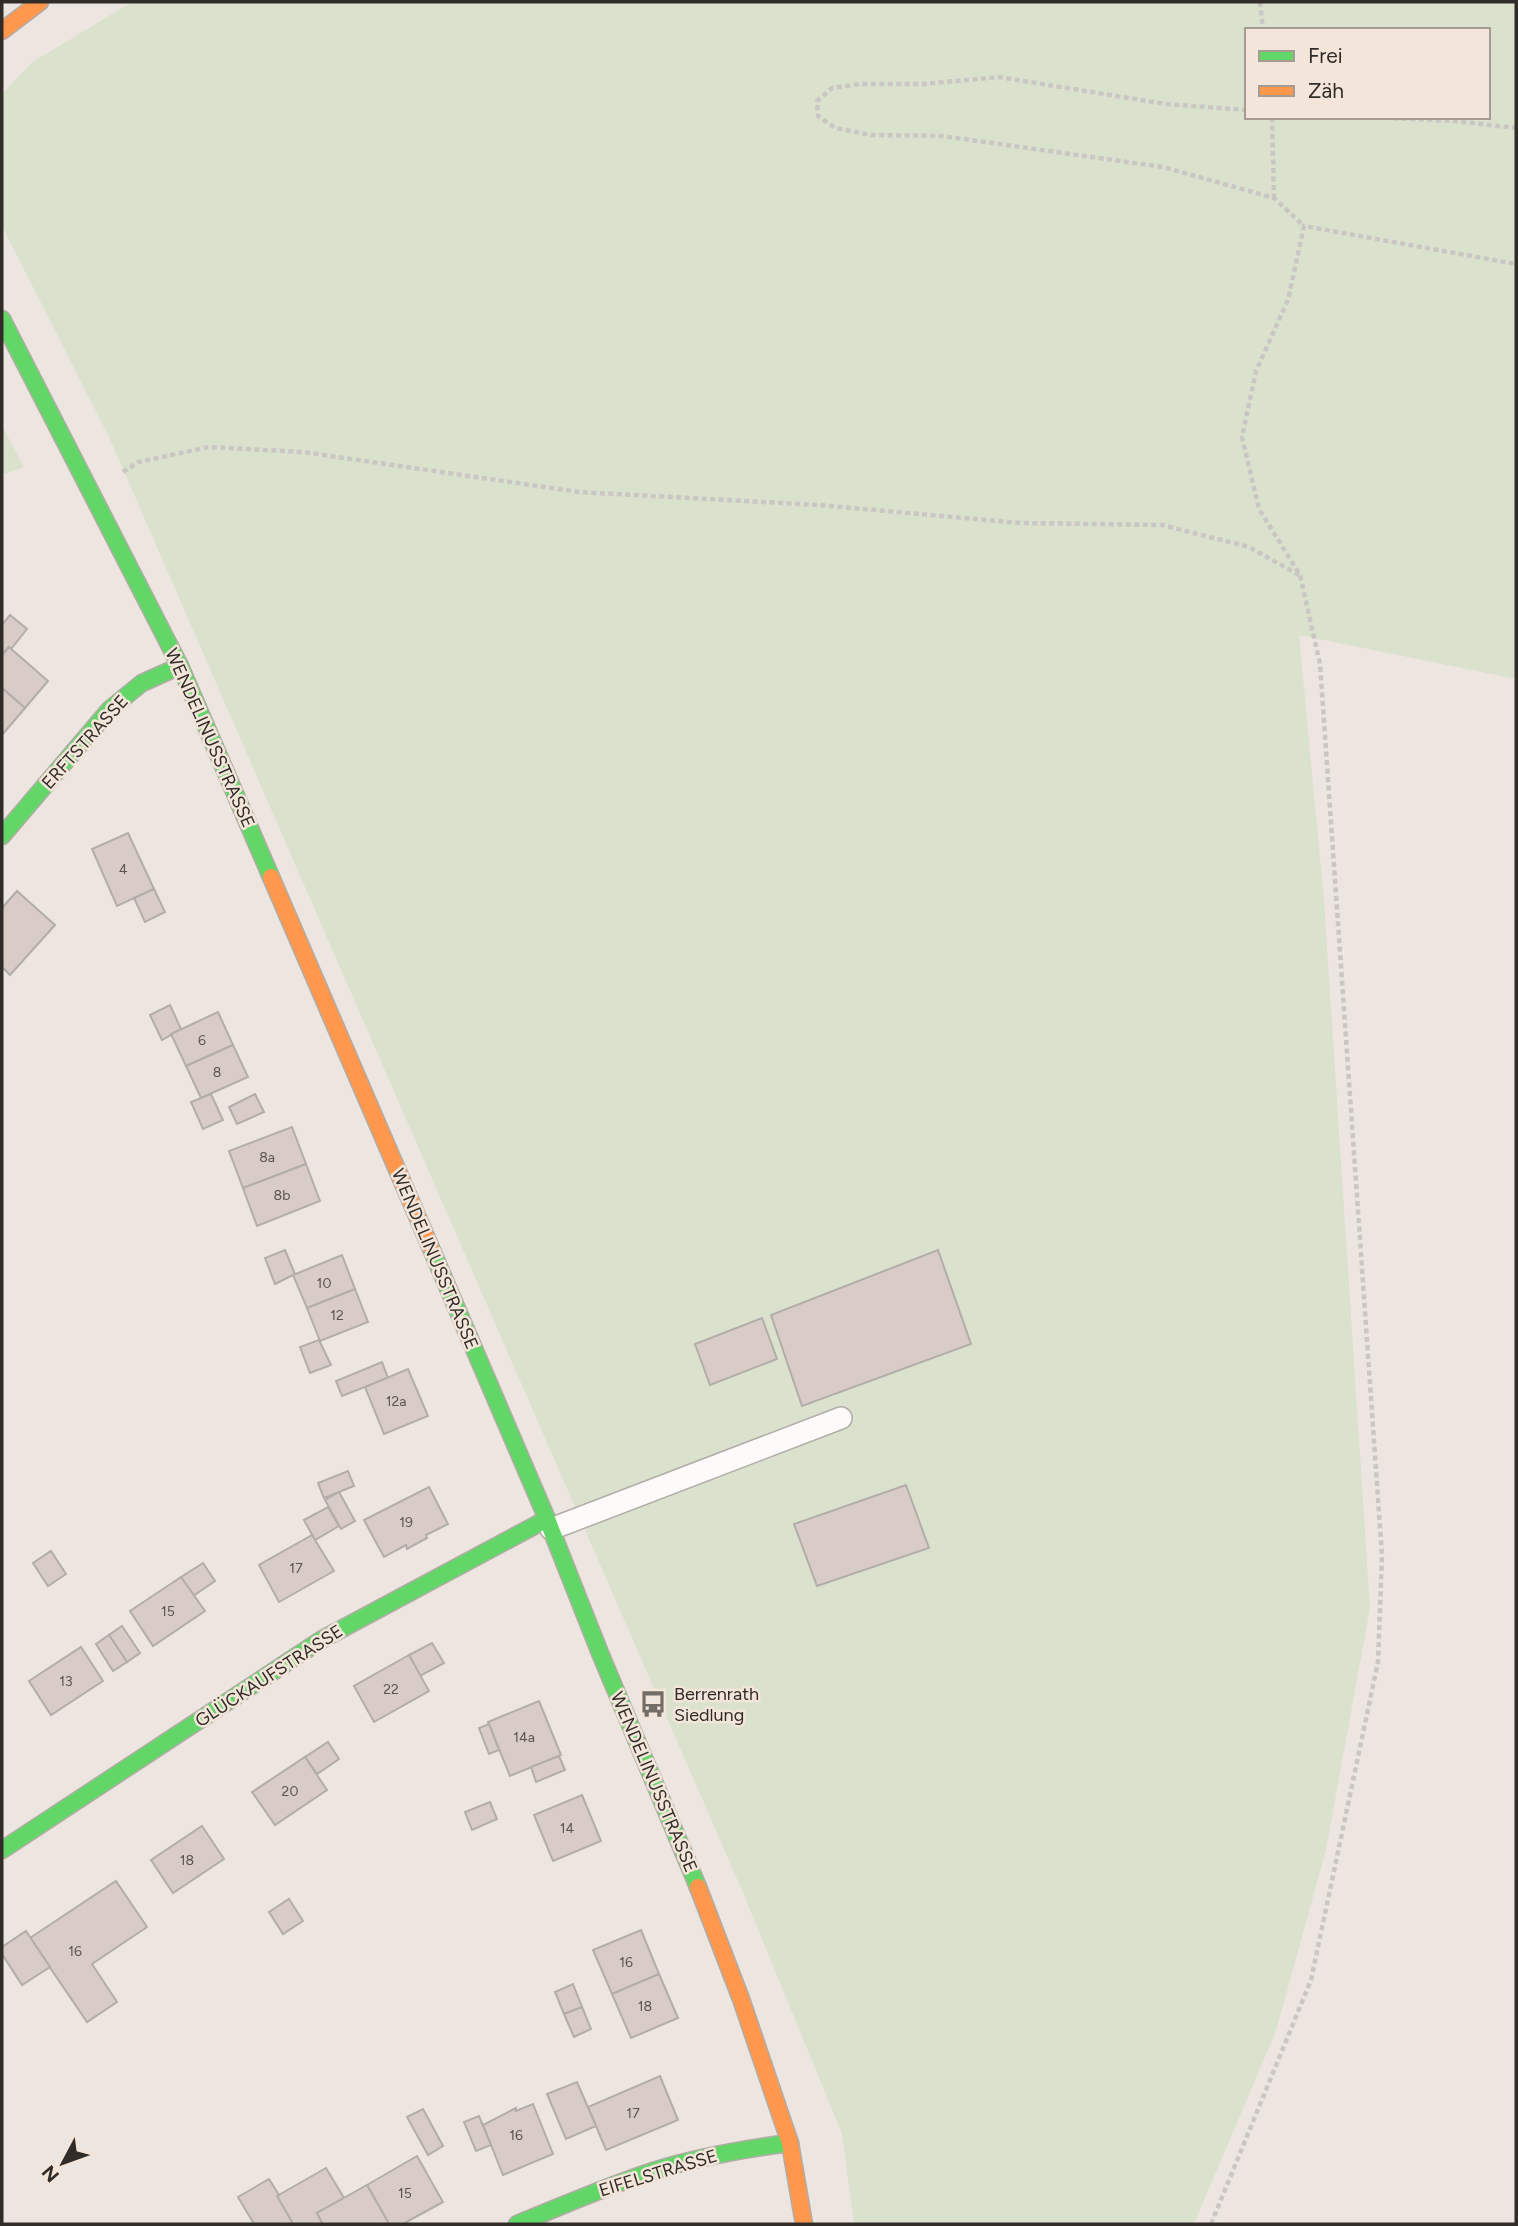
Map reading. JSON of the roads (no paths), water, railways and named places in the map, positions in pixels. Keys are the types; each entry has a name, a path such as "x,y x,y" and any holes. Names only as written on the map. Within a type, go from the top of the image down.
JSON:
{"main road":[{"path":"2,31 40,2"},
{"name":"WENDELINUSSTRASSE","path":"2,318 180,666 549,1524 685,1853 741,1999 790,2143 804,2224"},
{"name":"ERFTSTRASSE","path":"2,836 110,709 142,683 180,666"},
{"name":"GLÜCKAUFSTRASSE","path":"2,1850 321,1640 549,1524"},
{"name":"EIFELSTRASSE","path":"525,2223 583,2196 673,2165 741,2149 790,2143"}],"lane":[{"path":"549,1524 841,1419"}],"place":[{"name":"Berrenrath Siedlung","path":"653,1704"}]}
